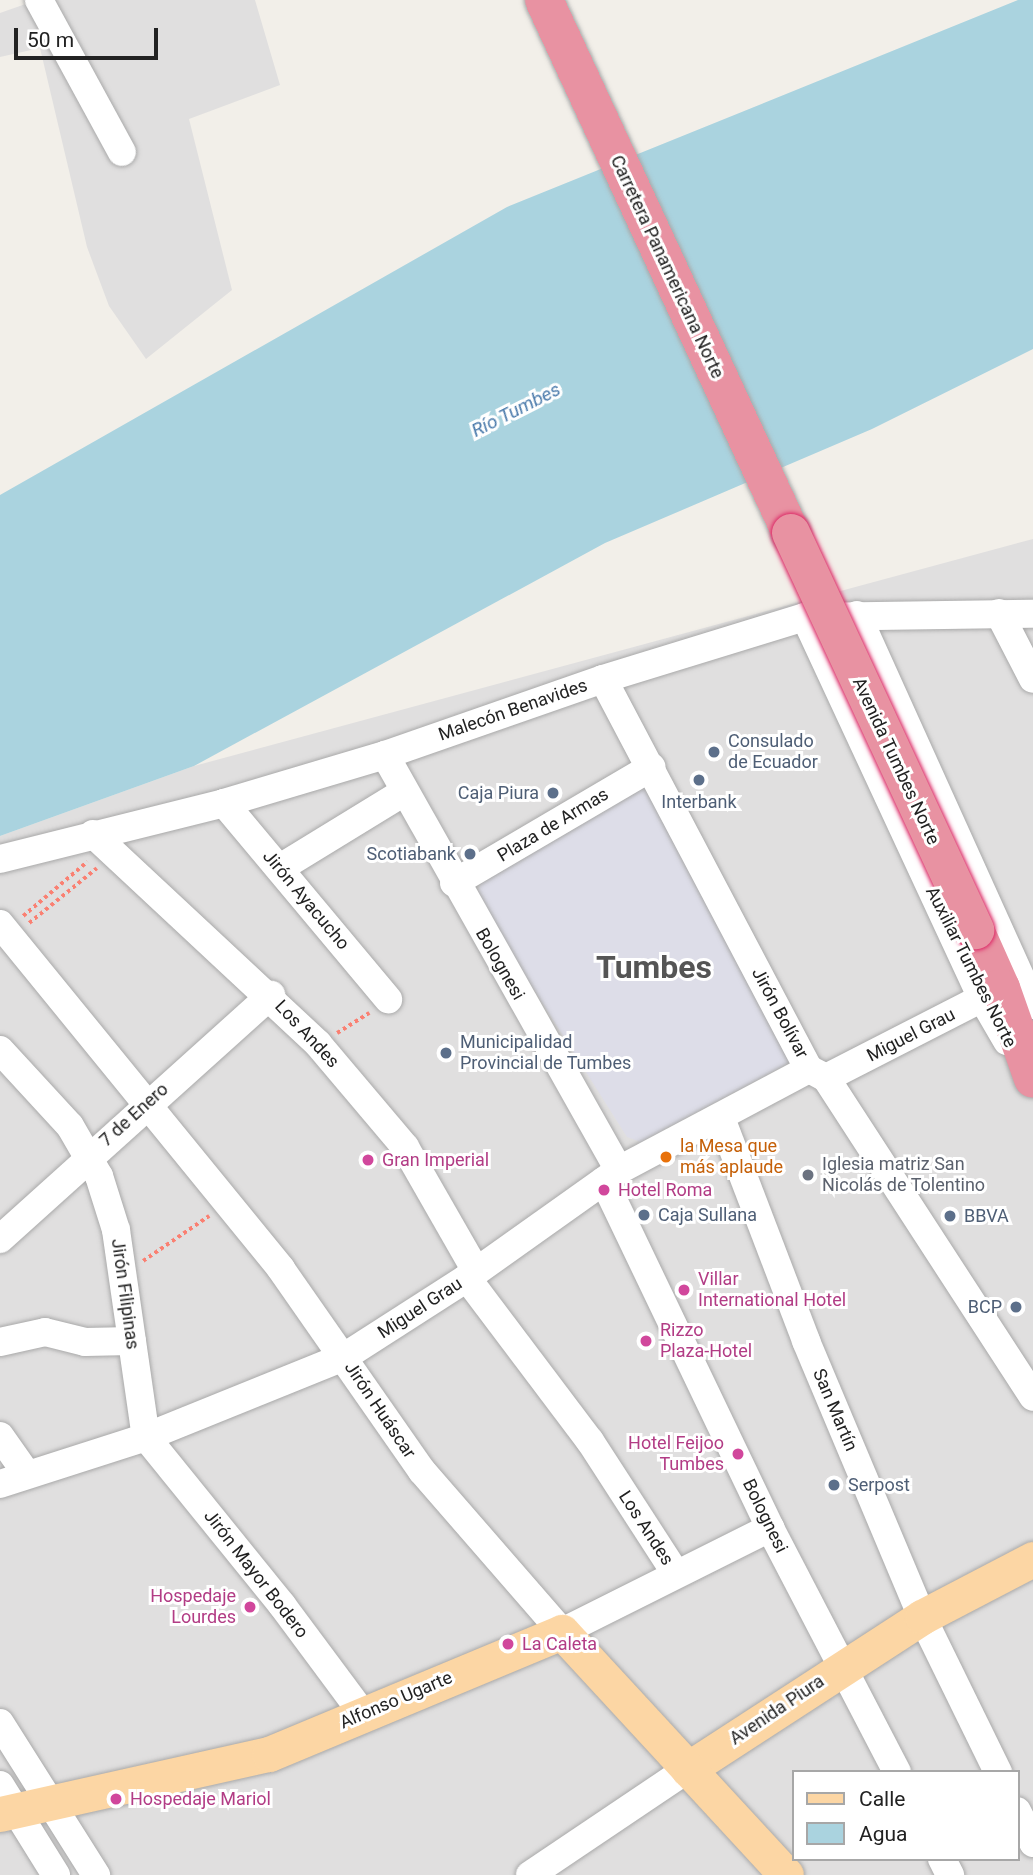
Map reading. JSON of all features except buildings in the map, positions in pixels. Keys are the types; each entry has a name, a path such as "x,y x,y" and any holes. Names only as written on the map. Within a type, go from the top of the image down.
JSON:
{"highway":[{"name":"Carretera Panamericana Norte","path":"544,0 791,533"},
{"name":"Avenida Tumbes Norte","path":"791,533 975,930 1014,988 1033,1040"},
{"name":"Avenida Tumbes Norte","path":"1014,988 1033,1079"}],"main road":[{"name":"Avenida Piura","path":"688,1769 922,1617 1033,1559"},
{"name":"Alfonso Ugarte","path":"6,1803 53,1803 269,1754 562,1632"},
{"name":"Jirón Huáscar","path":"562,1632 786,1875"}],"street":[{"path":"39,0 122,152"},
{"path":"999,613 1033,679"},
{"name":"Malecón Benavides","path":"0,859 103,846 223,803 385,755 603,679 805,617 1033,614"},
{"name":"Auxiliar Tumbes Norte","path":"857,615 1014,988 1033,1087"},
{"name":"Auxiliar Tumbes Norte","path":"805,617 1014,988"},
{"name":"Jirón Bolívar","path":"603,679 818,1074 1033,1397"},
{"name":"Bolognesi","path":"385,755 611,1176 770,1528 896,1770"},
{"name":"Plaza de Armas","path":"454,884 652,767"},
{"path":"280,868 404,792"},
{"name":"Jirón Ayacucho","path":"223,803 388,999"},
{"name":"Los Andes","path":"103,846 271,995 318,1044 405,1147 472,1275 590,1441 676,1574"},
{"name":"Jirón Huáscar","path":"6,931 281,1269 422,1471 562,1632"},
{"name":"Miguel Grau","path":"0,1484 26,1473 146,1437 344,1357 472,1275 611,1176 721,1118 1014,988"},
{"name":"7 de Enero","path":"4,1226 271,995"},
{"path":"0,1050 90,1154"},
{"name":"San Martín","path":"721,1118 806,1341 922,1617 997,1770"},
{"name":"Jirón Filipinas","path":"90,1154 116,1230 146,1437"},
{"path":"0,1342 45,1332 85,1342 132,1341"},
{"path":"0,1436 26,1473"},
{"name":"Jirón Mayor Bodero","path":"146,1437 363,1714"},
{"name":"Alfonso Ugarte","path":"562,1632 770,1528"},
{"path":"0,1723 96,1875"},
{"name":"Avenida Piura","path":"530,1875 688,1769"},
{"path":"6,1803 57,1875"},
{"path":"1019,1815 1033,1843"}],"path":[{"path":"6,931 103,846"},
{"path":"6,931 103,846"},
{"path":"318,1044 388,999"},
{"path":"123,1273 226,1203"}],"shaded area":[{"path":"37,0 255,0 280,85 189,119 232,290 146,359 109,306 87,247 40,48 0,57 0,13"},
{"path":"1033,539 1033,1875 0,1875 0,836 194,766"},
{"path":"648,783 791,1062 641,1142 627,1137 476,898 482,880"}],"water":[{"name":"Río Tumbes","path":"1018,0 1033,0 1033,349 872,429 605,543 194,766 0,836 0,495 507,207"}],"place":[{"name":"Consulado de Ecuador","path":"714,752"},
{"name":"Interbank","path":"699,780"},
{"name":"Caja Piura","path":"553,793"},
{"name":"Scotiabank","path":"470,854"},
{"name":"Municipalidad Provincial de Tumbes","path":"446,1053"},
{"name":"la Mesa que más aplaude","path":"666,1157"},
{"name":"Gran Imperial","path":"368,1160"},
{"name":"Iglesia matriz San Nicolás de Tolentino","path":"808,1175"},
{"name":"Hotel Roma","path":"604,1190"},
{"name":"Caja Sullana","path":"644,1215"},
{"name":"BBVA","path":"950,1216"},
{"name":"Villar International Hotel","path":"684,1290"},
{"name":"BCP","path":"1016,1307"},
{"name":"Rizzo Plaza-Hotel","path":"646,1341"},
{"name":"Hotel Feijoo Tumbes","path":"738,1454"},
{"name":"Serpost","path":"834,1485"},
{"name":"Hospedaje Lourdes","path":"250,1607"},
{"name":"La Caleta","path":"508,1644"},
{"name":"Hospedaje Mariol","path":"116,1799"}],"district":[{"name":"Tumbes","path":"654,967"}]}
